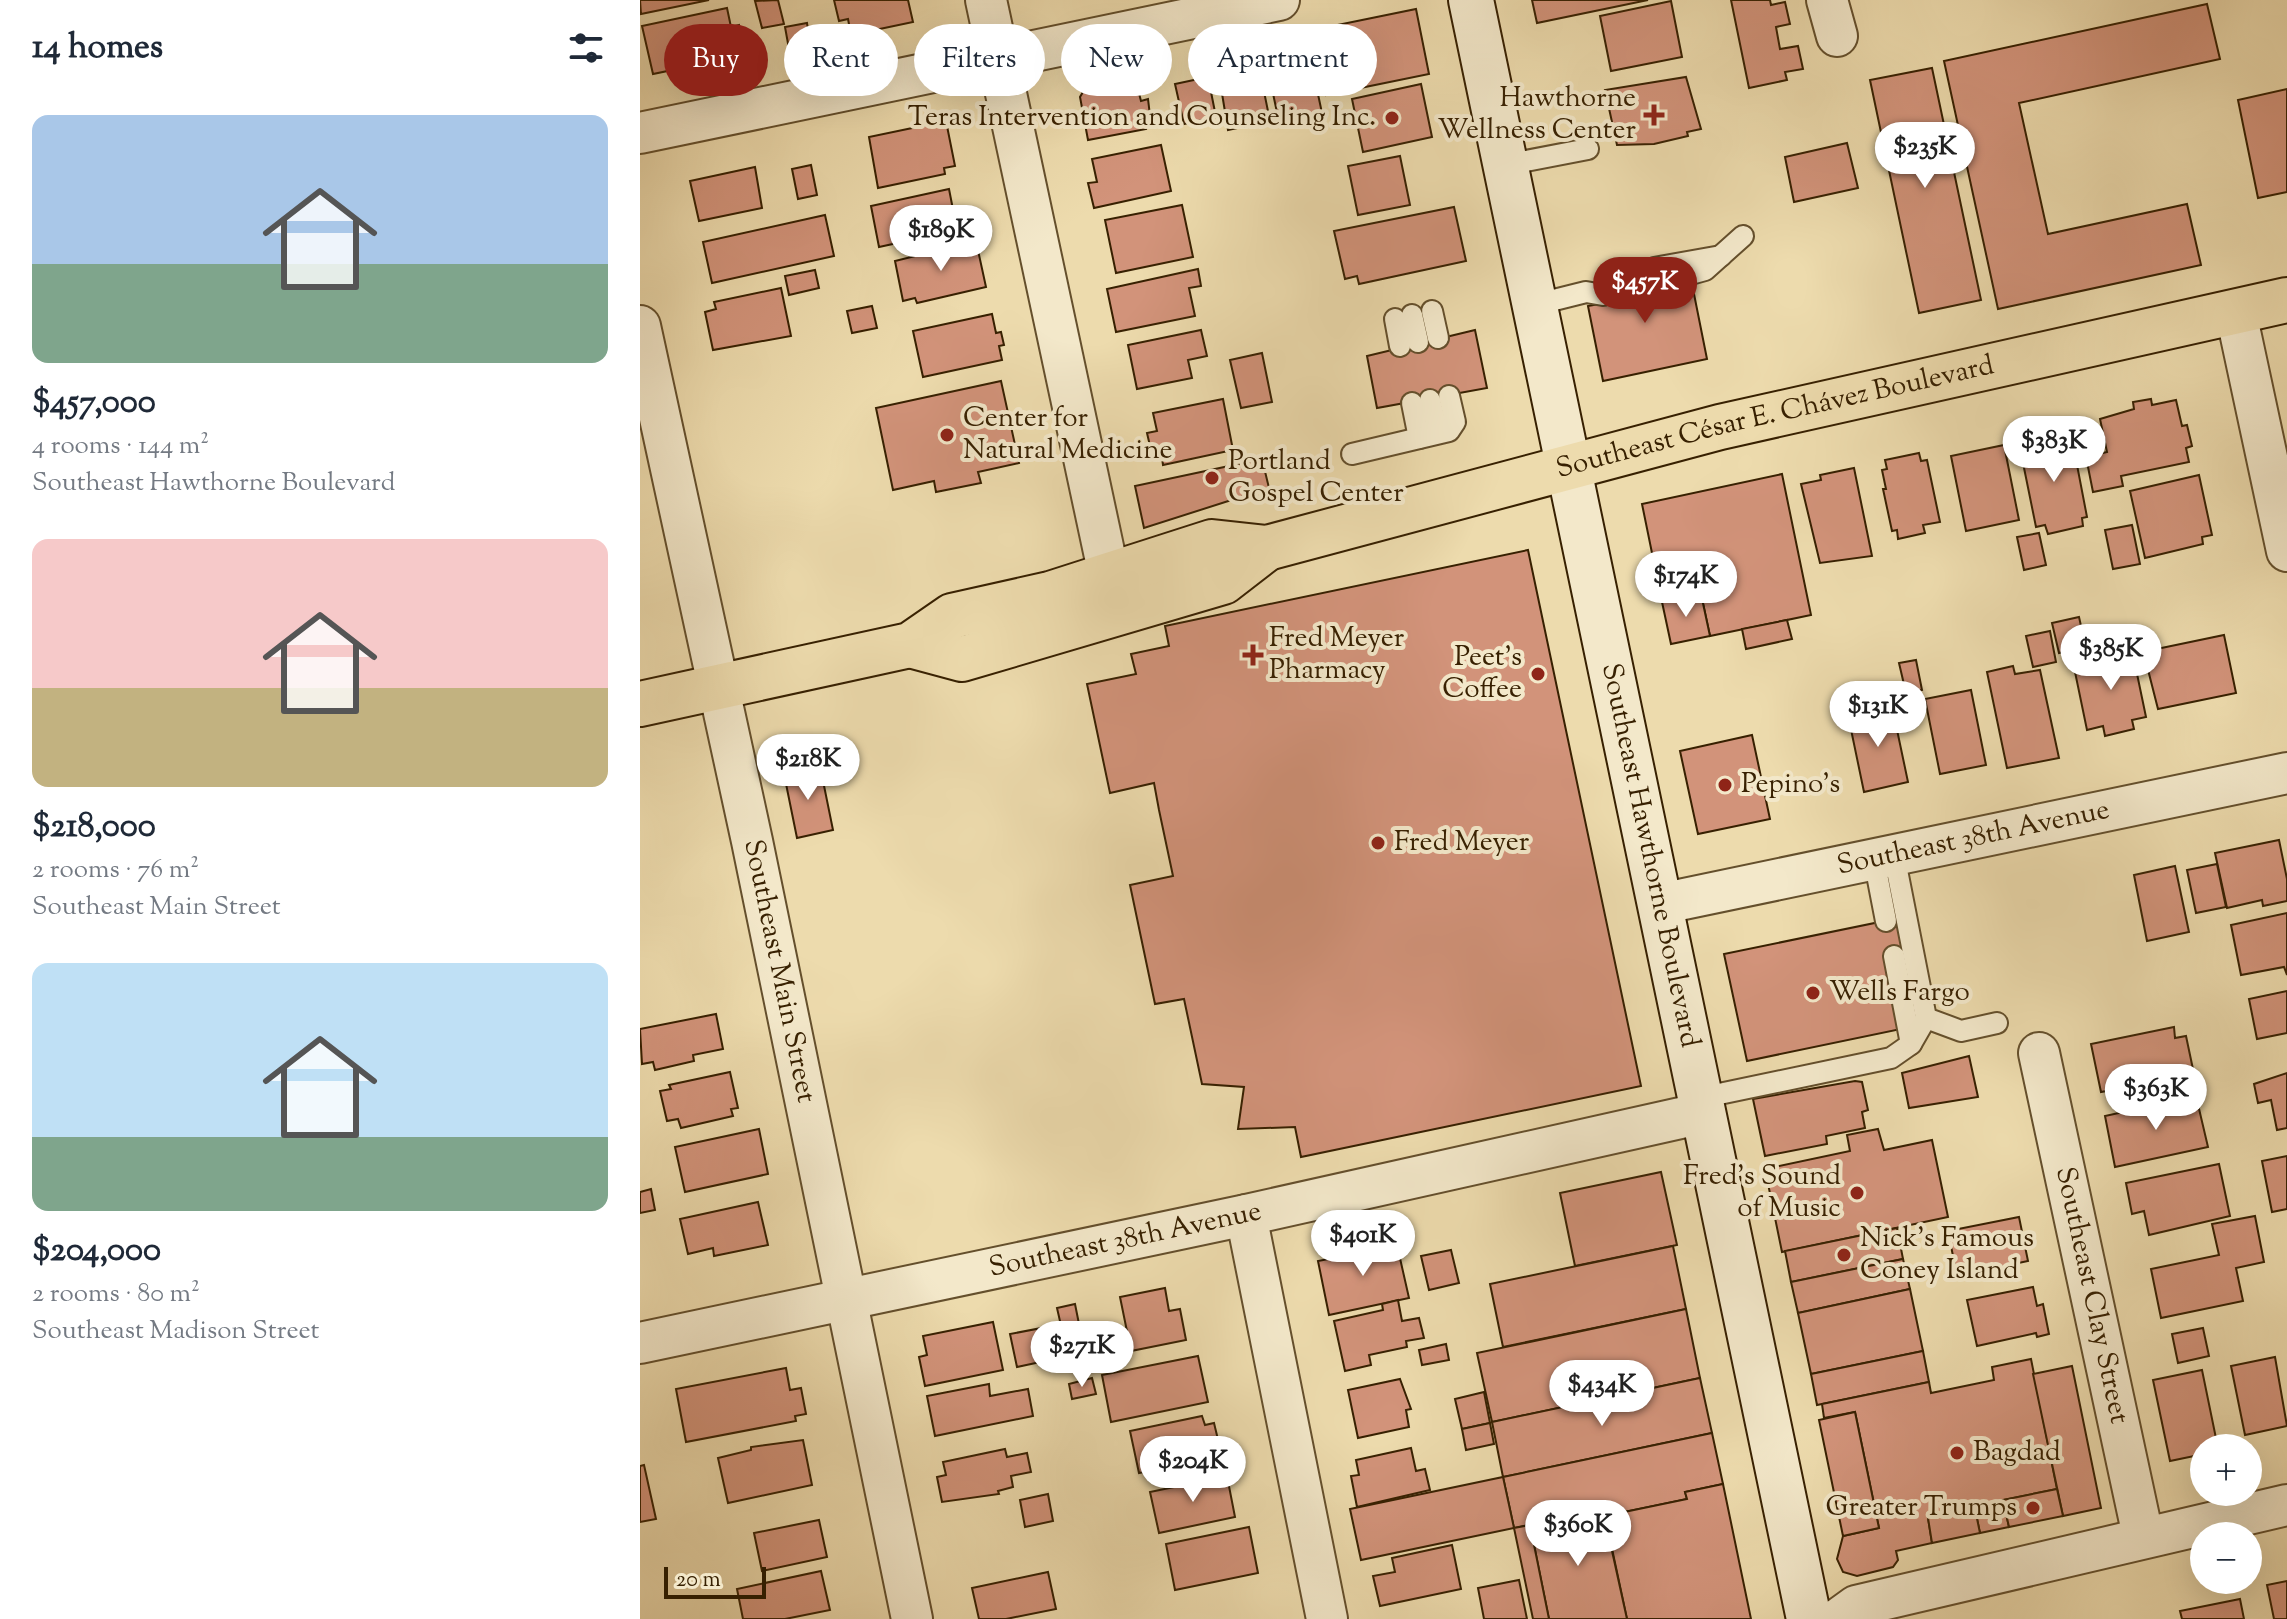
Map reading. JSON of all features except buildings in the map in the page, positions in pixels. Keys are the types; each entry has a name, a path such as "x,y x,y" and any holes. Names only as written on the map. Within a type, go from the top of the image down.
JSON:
{"main road":[{"name":"Southeast Hawthorne Boulevard","path":"1471,0 1809,1619"},
{"name":"Southeast César E. Chávez Boulevard","path":"640,704 910,645 952,616 1050,594 1212,542 1267,548 1747,420 2287,300"},
{"name":"Southeast César E. Chávez Boulevard","path":"910,645 962,659 1223,582 1267,548"}],"street":[{"path":"986,0 991,24"},
{"path":"1045,48 1265,1"},
{"path":"640,133 914,76"},
{"path":"1006,96 1109,575"},
{"path":"2236,313 2287,551"},
{"name":"Southeast Main Street","path":"640,326 719,688 912,1619"},
{"name":"Southeast 38th Avenue","path":"1660,904 2287,773"},
{"name":"Southeast Clay Street","path":"2039,1053 2143,1536"},
{"name":"Southeast 38th Avenue","path":"640,1343 1246,1215 1702,1106"},
{"path":"1246,1215 1327,1619"},
{"path":"1838,1619 1856,1606 2143,1536 2287,1505"}],"lane":[{"path":"1505,165 1588,149"},
{"path":"1656,275 1721,256 1743,236"},
{"path":"1534,305 1596,289"},
{"path":"1413,315 1419,342"},
{"path":"1352,454 1449,431 1455,422 1431,399 1429,435"},
{"path":"1884,857 1886,921"},
{"path":"1702,1106 1891,1058 1911,1044 1926,1018 1884,857"},
{"path":"1894,956 1911,1044"},
{"path":"1926,1018 1961,1031 1997,1023"}],"place":[{"name":"Hawthorne Wellness Center","path":"1654,115"},
{"name":"Teras Intervention and Counseling Inc.","path":"1392,118"},
{"name":"Center for Natural Medicine","path":"947,435"},
{"name":"Portland Gospel Center","path":"1212,478"},
{"name":"Fred Meyer Pharmacy","path":"1253,655"},
{"name":"Peet's Coffee","path":"1538,674"},
{"name":"Pepino's","path":"1725,785"},
{"name":"Fred Meyer","path":"1378,843"},
{"name":"Wells Fargo","path":"1813,993"},
{"name":"Fred's Sound of Music","path":"1857,1193"},
{"name":"Nick's Famous Coney Island","path":"1844,1255"},
{"name":"Bagdad","path":"1957,1453"},
{"name":"Greater Trumps","path":"2033,1508"}]}
